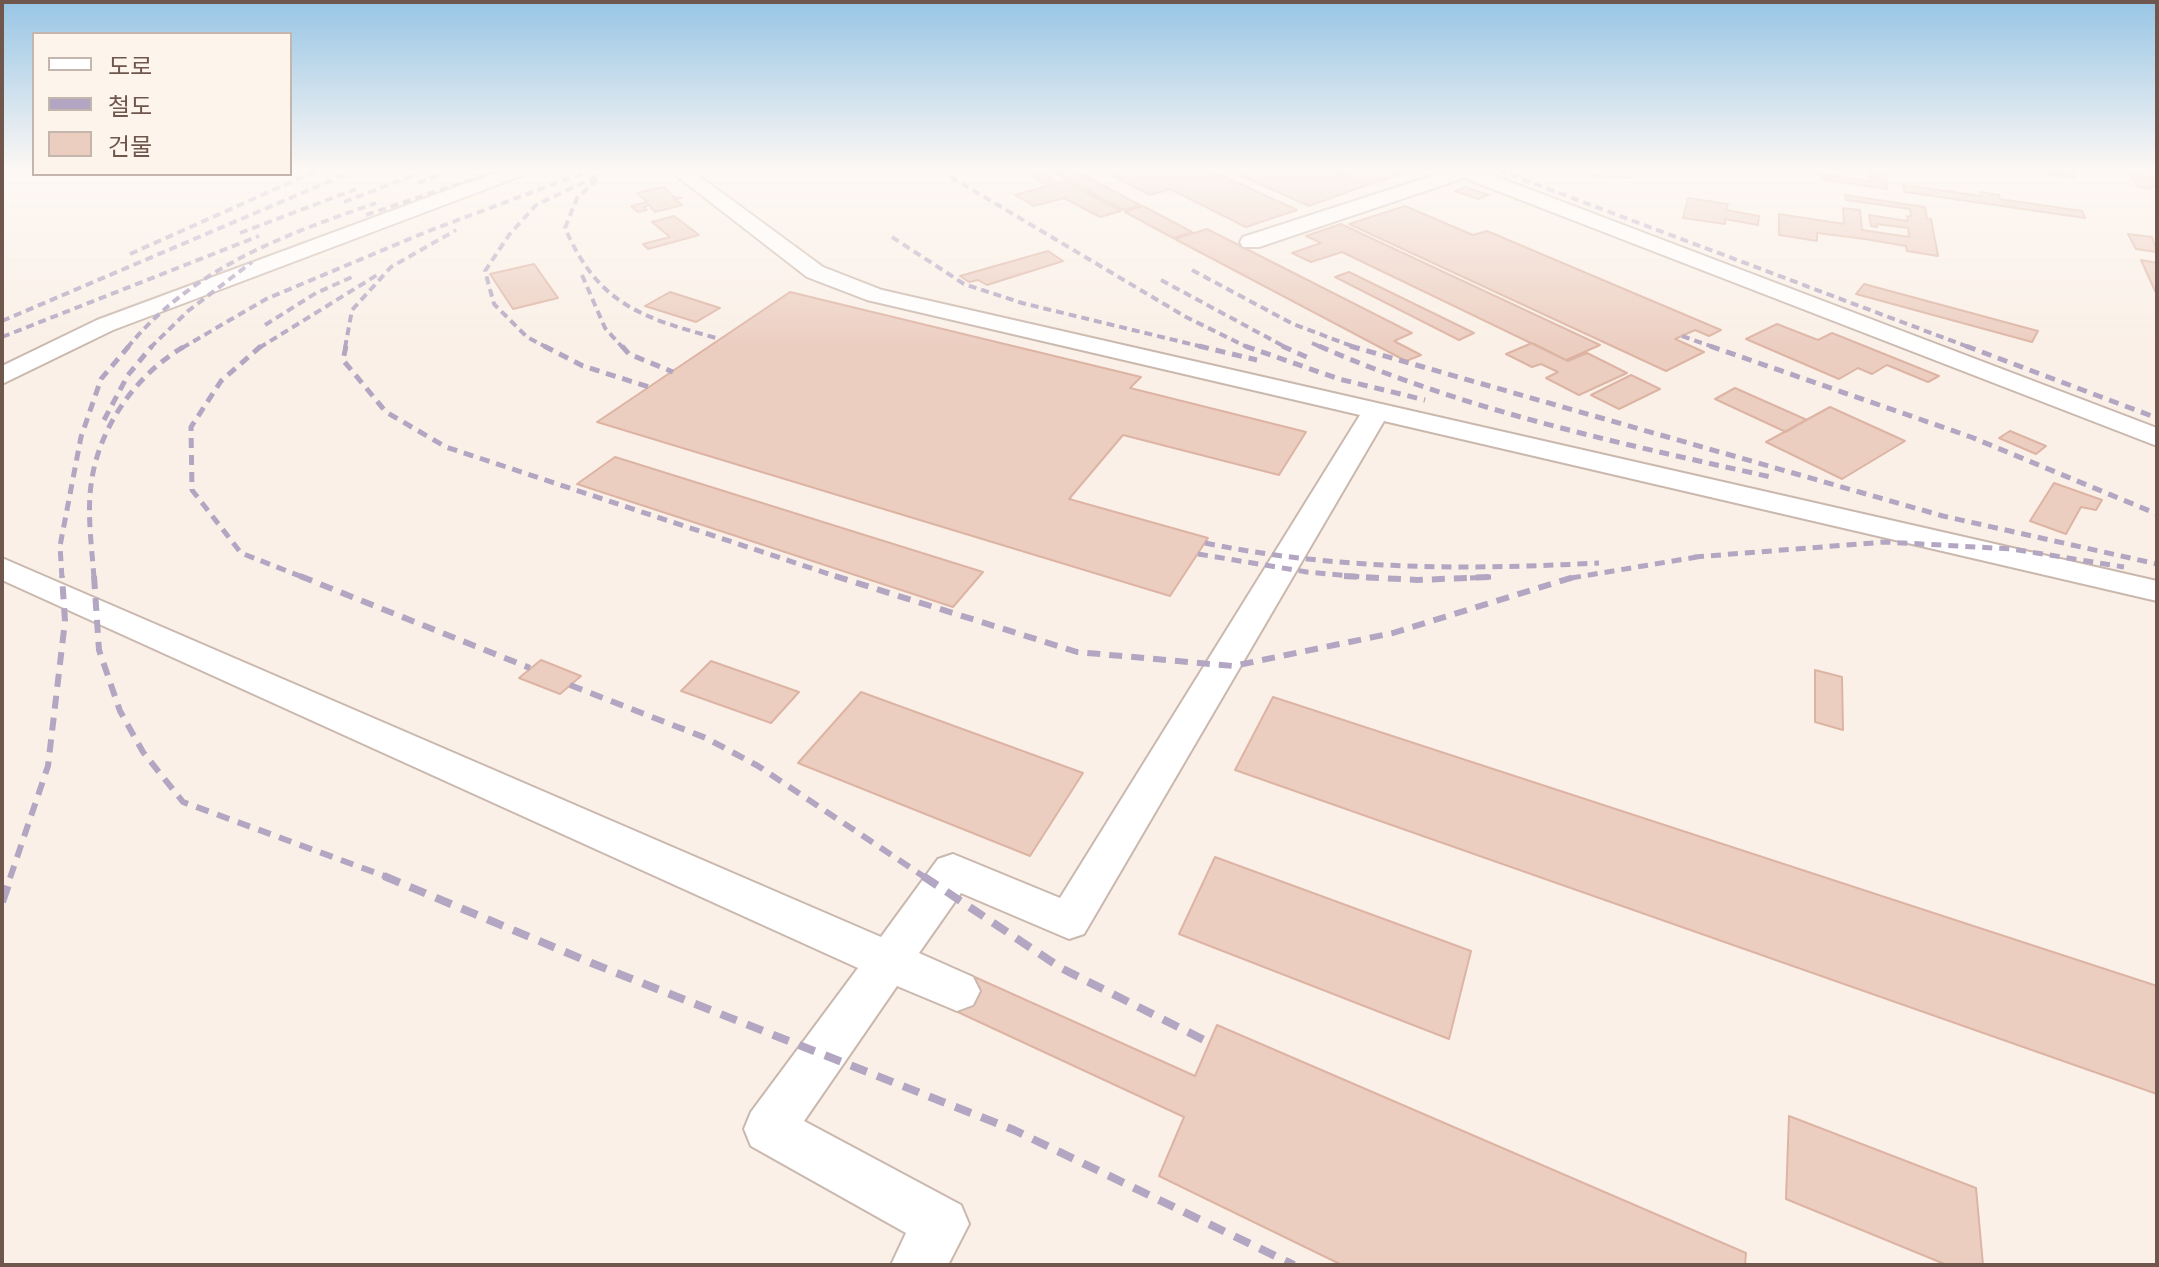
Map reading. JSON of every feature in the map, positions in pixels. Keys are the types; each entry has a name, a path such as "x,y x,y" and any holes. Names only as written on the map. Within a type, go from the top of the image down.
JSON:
{"lane":[{"path":"2,376 105,325 361,229"},
{"path":"758,229 815,272 875,295 2157,591"},
{"path":"1251,242 1289,229"},
{"path":"1618,229 2157,438"},
{"path":"2,395 105,325"},
{"path":"918,1265 942,1224 769,1129 953,871 1069,921 1376,411"},
{"path":"2,568 957,991"}],"building":[{"path":"661,229 691,229 699,235 648,249 643,244 670,237"},
{"path":"1157,229 1187,229 1192,232 1173,238"},
{"path":"1207,229 1412,333 1394,341 1421,355 1406,361 1175,239"},
{"path":"1326,229 1352,229 1600,345 1566,360 1342,252 1311,262 1292,253 1321,243 1306,236"},
{"path":"1360,229 1459,229 1473,235 1487,231 1721,330 1709,336 1695,330 1675,339 1704,352 1666,371"},
{"path":"1779,229 1862,229 1909,237 1908,229 1933,229 1938,256 1907,251 1906,246 1865,239 1817,233 1817,241 1779,235"},
{"path":"2128,234 2152,237 2157,252 2136,249"},
{"path":"1048,251 1063,261 987,285 978,280 969,282 960,276"},
{"path":"2141,260 2157,263 2157,291 2155,291"},
{"path":"534,264 558,298 513,309 490,274"},
{"path":"1349,272 1474,333 1459,340 1335,277"},
{"path":"1864,284 2038,331 2032,342 1856,294"},
{"path":"670,292 720,308 696,322 645,306"},
{"path":"790,292 1141,377 1130,388 1306,432 1279,475 1123,435 1069,499 1208,538 1170,596 597,422"},
{"path":"1777,324 1818,340 1832,333 1939,376 1928,382 1887,365 1872,374 1858,368 1839,379 1746,339"},
{"path":"1532,343 1568,361 1587,353 1627,373 1579,395 1546,378 1558,372 1541,364 1532,367 1506,354"},
{"path":"1631,375 1660,389 1619,409 1591,395"},
{"path":"1735,388 1807,420 1786,432 1715,399"},
{"path":"1830,407 1905,441 1842,479 1766,442"},
{"path":"2010,431 2046,446 2036,454 1999,438"},
{"path":"615,457 983,572 953,607 577,484"},
{"path":"2054,483 2102,500 2096,510 2081,507 2066,534 2030,521"},
{"path":"541,660 581,676 560,694 519,678"},
{"path":"711,661 799,692 771,723 681,691"},
{"path":"1815,670 1842,677 1843,730 1815,722"},
{"path":"861,692 1083,773 1030,856 798,763"},
{"path":"1273,697 2157,986 2157,1094 1235,770"},
{"path":"1215,857 1471,951 1449,1039 1179,934"},
{"path":"968,974 1195,1076 1217,1025 1746,1253 1745,1265 1342,1265 1159,1176 1184,1117 947,1007"},
{"path":"1789,1116 1976,1188 1983,1265 1947,1265 1786,1199"}],"railway":[{"path":"130,254 186,229"},
{"path":"2,321 217,229"},
{"path":"240,233 250,229"},
{"path":"127,348 180,296 241,258 303,229"},
{"path":"182,348 266,299 434,229"},
{"path":"514,229 485,271 494,304 527,337 548,348"},
{"path":"566,229 593,275 626,305 668,324 720,339"},
{"path":"1038,229 1186,317 1249,348"},
{"path":"1655,229 1971,348"},
{"path":"345,348 352,310 391,267 456,230"},
{"path":"2,337 259,236"},
{"path":"892,237 964,284 1022,303 1207,348"},
{"path":"152,346 188,311 252,262"},
{"path":"1192,270 1293,324 1357,348"},
{"path":"259,348 377,275"},
{"path":"582,275 605,328 623,348"},
{"path":"265,325 316,293 352,277"},
{"path":"1161,280 1287,348"},
{"path":"1682,336 1716,348"},
{"path":"1312,343 1323,348"},
{"path":"62,578 60,546 81,437 101,379 129,346"},
{"path":"104,420 128,375 152,346"},
{"path":"261,346 221,381 191,427 192,490 241,553 305,578"},
{"path":"346,346 343,360 386,412 446,447 841,578"},
{"path":"544,346 583,366 649,387"},
{"path":"622,346 629,354 673,372"},
{"path":"1199,346 1257,360"},
{"path":"1245,346 1339,379 1425,400"},
{"path":"1282,346 1311,359"},
{"path":"1319,346 1374,369 1485,407 1771,477"},
{"path":"1350,346 1943,516 2157,564"},
{"path":"1710,346 1971,437 2157,514"},
{"path":"1966,346 2157,418"},
{"path":"94,578 90,496 102,443 111,423 136,387 182,348"},
{"path":"1700,557 1885,542 2012,549 2124,567"},
{"path":"1205,543 1303,558 1401,566 1500,567 1599,563"},
{"path":"1198,554 1307,572 1360,577"},
{"path":"1694,557 1700,557"},
{"path":"1571,578 1700,557"},
{"path":"10,878 48,766 65,621 62,576"},
{"path":"94,576 99,650 120,711 143,752 183,802 390,878"},
{"path":"300,576 305,578"},
{"path":"835,576 1077,652 1233,666 1393,633 1577,576"},
{"path":"1344,576 1360,577"},
{"path":"1360,577 1417,580 1491,577 1470,578"},
{"path":"1360,577 1372,578"},
{"path":"305,578 530,668"},
{"path":"570,685 706,738 758,766 1061,968 1210,1043"},
{"path":"2,902 11,876"},
{"path":"384,876 594,964 1014,1130 1294,1265"}]}
